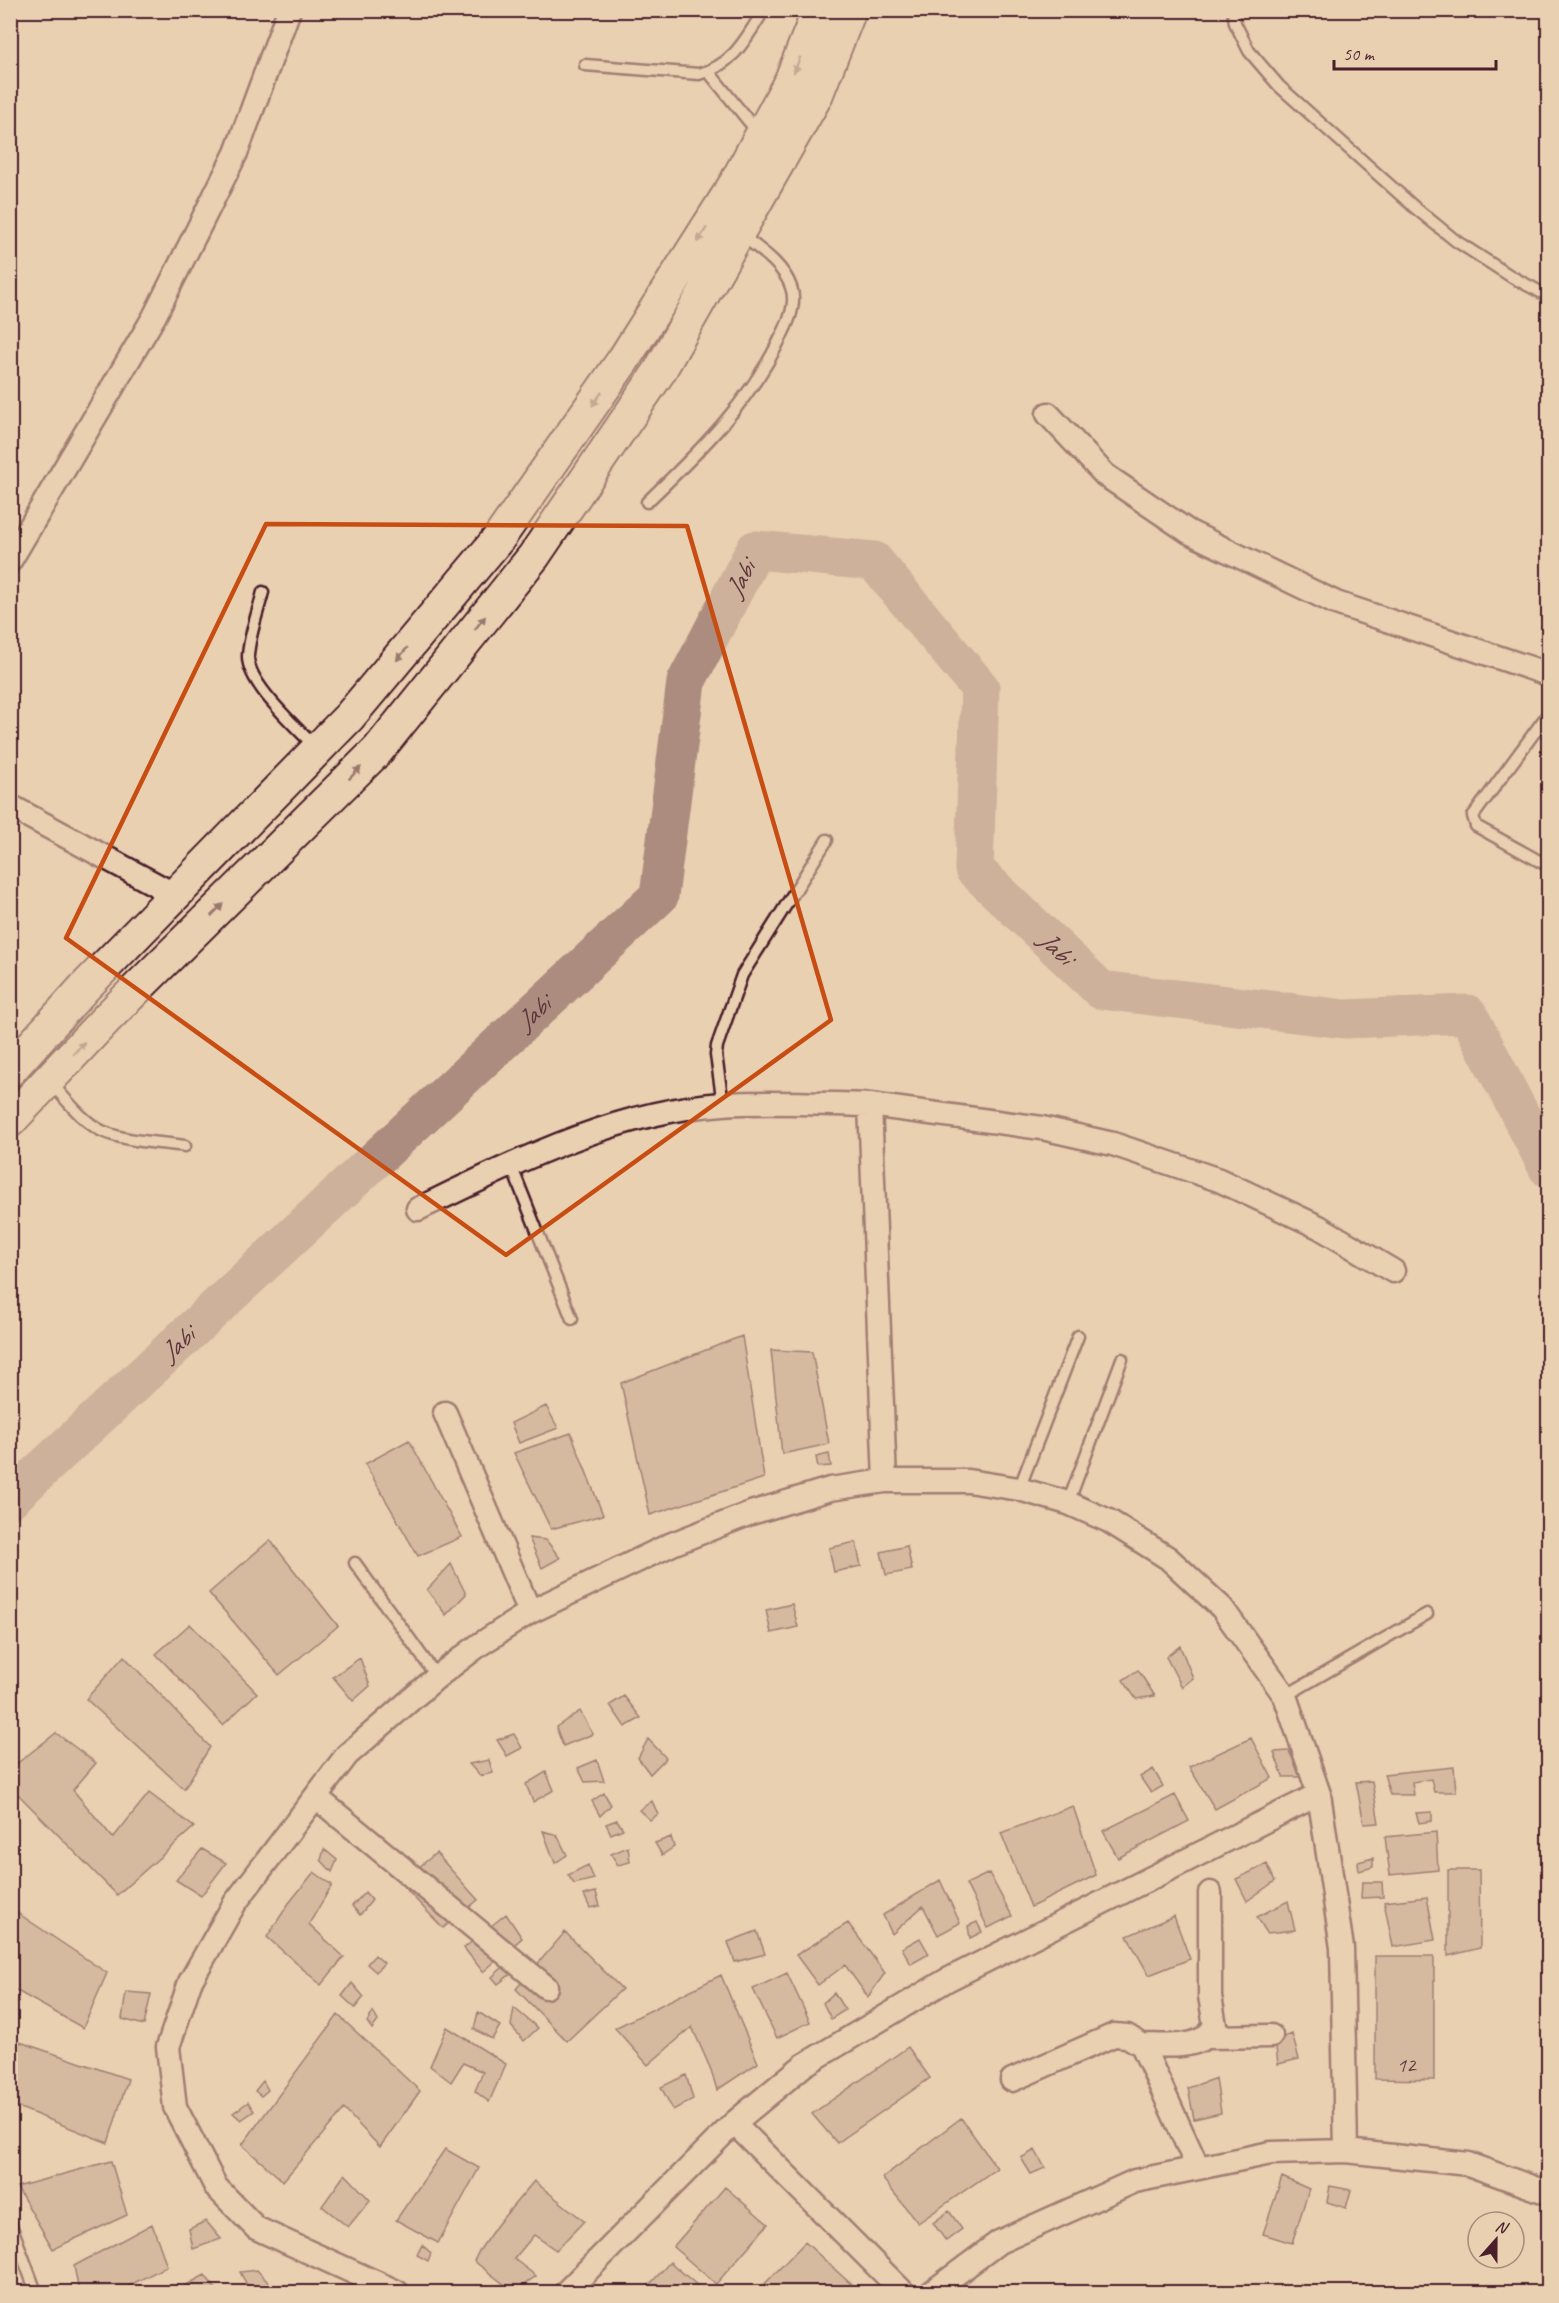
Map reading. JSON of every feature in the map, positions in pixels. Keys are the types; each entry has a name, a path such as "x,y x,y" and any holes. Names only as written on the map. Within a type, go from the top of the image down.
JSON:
{"main road":[{"path":"10,1121 107,1018 386,741 534,556 659,372 738,233 765,147 819,10"},
{"path":"10,1070 83,989 350,717 499,538 624,359 735,184 765,147 816,96 850,10"}],"street":[{"path":"10,561 159,307 236,153 289,10"},
{"path":"1048,414 1105,475 1189,532 1336,603 1548,674"},
{"path":"10,806 175,896"},
{"path":"418,1209 510,1164 564,1143 633,1121 686,1109 723,1104 870,1105 1042,1128 1113,1144 1219,1180 1319,1227 1394,1271"},
{"path":"870,1105 885,1481"},
{"path":"445,1413 530,1612"},
{"path":"397,2292 256,2228 216,2187 175,2107 168,2048 190,1982 235,1903 347,1755 437,1677 479,1645 530,1612 672,1544 751,1513 830,1489 885,1481 968,1481 1019,1489 1068,1503 1109,1521 1168,1558 1222,1608 1285,1696 1319,1794 1342,1948 1346,2151"},
{"path":"566,2292 734,2123 804,2065 947,1980 1319,1794"},
{"path":"316,1797 546,1987"},
{"path":"1207,2037 1215,2026 1210,1996 1210,1893"},
{"path":"1012,2080 1114,2035 1128,2036 1142,2045 1175,2045 1207,2037 1271,2036"},
{"path":"1142,2045 1198,2168"},
{"path":"734,2123 903,2292"},
{"path":"932,2292 999,2242 1135,2181 1271,2153 1346,2151 1468,2164 1548,2193"}],"lane":[{"path":"585,65 690,73 708,72 734,56 764,10"},
{"path":"1233,10 1235,23 1249,51 1279,86 1413,206 1456,241 1512,277 1548,296"},
{"path":"708,72 765,147"},
{"path":"647,502 694,457 745,399 774,353 792,315 792,288 780,267 738,233"},
{"path":"263,592 248,655 250,671 258,685 318,750"},
{"path":"1548,714 1473,816 1476,826 1548,866"},
{"path":"723,1104 716,1055 717,1046 742,975 827,840"},
{"path":"48,1081 85,1119 101,1130 123,1138 185,1146"},
{"path":"510,1164 572,1319"},
{"path":"1019,1489 1078,1336"},
{"path":"1068,1503 1122,1359"},
{"path":"355,1563 437,1677"},
{"path":"1285,1696 1427,1614"},
{"path":"10,2222 36,2292"}],"highlighted area":[{"path":"266,524 687,526 831,1020 506,1255 66,938"}],"building":[{"path":"742,1336 764,1478 650,1515 621,1383"},
{"path":"771,1350 812,1352 829,1444 782,1454"},
{"path":"546,1406 558,1428 519,1443 511,1423"},
{"path":"571,1433 603,1515 551,1529 514,1453"},
{"path":"409,1440 462,1537 418,1556 365,1464"},
{"path":"829,1454 831,1466 818,1467 816,1457"},
{"path":"529,1538 546,1540 560,1558 542,1568"},
{"path":"270,1540 338,1626 279,1675 209,1593"},
{"path":"856,1542 861,1566 834,1572 829,1548"},
{"path":"907,1546 912,1570 886,1575 881,1552"},
{"path":"451,1564 466,1594 446,1615 427,1590"},
{"path":"792,1604 798,1627 771,1633 766,1610"},
{"path":"190,1624 257,1693 223,1725 156,1654"},
{"path":"1180,1646 1193,1678 1182,1687 1166,1657"},
{"path":"124,1656 210,1747 184,1789 86,1699"},
{"path":"360,1658 370,1686 353,1701 333,1677"},
{"path":"1138,1670 1155,1696 1136,1699 1123,1680"},
{"path":"624,1696 641,1718 625,1727 610,1705"},
{"path":"580,1711 593,1734 563,1746 556,1727"},
{"path":"56,1733 96,1763 73,1790 113,1838 149,1793 194,1827 117,1895 10,1786 10,1769"},
{"path":"514,1734 522,1748 507,1756 497,1740"},
{"path":"1251,1738 1272,1778 1215,1809 1189,1767"},
{"path":"648,1739 666,1758 650,1774 638,1758"},
{"path":"1289,1751 1301,1777 1283,1777 1274,1752"},
{"path":"489,1760 493,1773 480,1776 469,1764"},
{"path":"597,1760 604,1781 585,1782 578,1768"},
{"path":"1454,1767 1456,1792 1434,1792 1431,1779 1412,1782 1414,1795 1390,1795 1384,1774"},
{"path":"1153,1769 1163,1786 1151,1793 1140,1777"},
{"path":"546,1772 554,1790 533,1802 526,1784"},
{"path":"1372,1781 1379,1823 1364,1824 1356,1782"},
{"path":"604,1793 611,1805 600,1816 592,1801"},
{"path":"1175,1795 1189,1821 1118,1858 1103,1831"},
{"path":"652,1801 658,1814 650,1820 639,1810"},
{"path":"1073,1806 1096,1875 1031,1907 1001,1833"},
{"path":"1432,1812 1432,1821 1419,1823 1416,1813"},
{"path":"617,1820 623,1829 611,1834 606,1824"},
{"path":"543,1831 557,1835 567,1855 555,1863"},
{"path":"1436,1832 1438,1870 1390,1875 1385,1837"},
{"path":"671,1837 674,1847 662,1855 655,1843"},
{"path":"628,1847 630,1862 618,1865 611,1854"},
{"path":"202,1849 226,1863 201,1896 176,1880"},
{"path":"324,1849 337,1860 332,1872 321,1860"},
{"path":"436,1853 478,1900 443,1928 400,1883"},
{"path":"1373,1858 1373,1867 1359,1871 1358,1862"},
{"path":"1267,1864 1275,1881 1247,1901 1236,1879"},
{"path":"588,1865 594,1879 574,1884 568,1875"},
{"path":"1448,1870 1479,1870 1480,1948 1448,1956"},
{"path":"314,1872 332,1885 309,1924 344,1957 321,1985 267,1937 289,1903"},
{"path":"989,1873 1012,1916 988,1928 966,1884"},
{"path":"940,1880 960,1923 938,1935 923,1906 892,1934 883,1915"},
{"path":"1362,1882 1382,1882 1383,1897 1361,1898"},
{"path":"365,1892 372,1900 360,1915 352,1906"},
{"path":"596,1892 600,1906 590,1908 584,1895"},
{"path":"1427,1897 1435,1940 1393,1947 1384,1902"},
{"path":"1288,1901 1295,1930 1267,1933 1257,1917"},
{"path":"10,1908 107,1973 83,2028 10,1987"},
{"path":"506,1914 522,1938 483,1972 464,1948"},
{"path":"1174,1916 1190,1959 1149,1975 1127,1936"},
{"path":"977,1922 982,1932 970,1938 968,1926"},
{"path":"848,1923 885,1973 868,1997 845,1965 818,1985 796,1955"},
{"path":"757,1931 765,1954 735,1962 728,1942"},
{"path":"565,1932 622,1989 567,2041 516,1989"},
{"path":"920,1938 929,1954 911,1964 902,1948"},
{"path":"375,1955 384,1963 376,1972 367,1964"},
{"path":"1375,1956 1434,1956 1434,2080 1375,2079"},
{"path":"512,1959 520,1967 498,1984 492,1977"},
{"path":"787,1973 810,2022 777,2038 753,1989"},
{"path":"721,1975 758,2063 717,2090 692,2027 648,2065 615,2028"},
{"path":"352,1983 364,1997 355,2008 342,1996"},
{"path":"126,1992 151,1994 144,2025 122,2019"},
{"path":"834,1993 845,2010 831,2019 823,2003"},
{"path":"514,2008 538,2028 524,2041 511,2026"},
{"path":"373,2012 378,2021 372,2029 367,2022"},
{"path":"478,2012 500,2026 492,2039 474,2029"},
{"path":"338,2015 420,2091 380,2147 344,2109 283,2181 242,2145"},
{"path":"447,2027 506,2064 489,2102 475,2091 483,2072 463,2063 451,2082 430,2066"},
{"path":"1292,2034 1299,2059 1278,2064 1275,2040"},
{"path":"20,2042 128,2079 108,2143 10,2104 10,2055"},
{"path":"908,2047 930,2078 837,2143 812,2114"},
{"path":"686,2075 693,2099 673,2110 661,2087"},
{"path":"1216,2078 1221,2113 1194,2119 1188,2088"},
{"path":"263,2081 268,2090 261,2096 255,2091"},
{"path":"248,2102 254,2111 241,2120 233,2113"},
{"path":"961,2118 997,2168 918,2223 882,2178"},
{"path":"445,2149 479,2168 438,2243 396,2220"},
{"path":"1035,2150 1045,2168 1031,2174 1021,2158"},
{"path":"111,2161 127,2215 53,2249 17,2187"},
{"path":"345,2174 370,2200 348,2227 322,2206"},
{"path":"1282,2177 1309,2189 1292,2243 1263,2234"},
{"path":"534,2181 584,2221 556,2250 534,2235 514,2259 536,2276 514,2292 474,2261 497,2225"},
{"path":"1330,2186 1351,2190 1346,2208 1327,2202"},
{"path":"725,2187 768,2224 716,2284 673,2247"},
{"path":"949,2211 962,2229 946,2241 933,2223"},
{"path":"206,2221 221,2239 193,2249 189,2229"},
{"path":"152,2224 167,2266 117,2292 79,2292 74,2266"},
{"path":"805,2242 853,2286 847,2292 757,2292"},
{"path":"422,2245 431,2253 428,2261 417,2255"},
{"path":"670,2262 705,2292 643,2292"},
{"path":"257,2270 276,2291 251,2292 240,2272"},
{"path":"205,2275 218,2292 173,2292"}],"waterway":[{"name":"Jabi","path":"10,1499 659,896 686,682 755,550 874,561 980,688 974,869 1101,990 1345,1019 1468,1014 1548,1168"}]}
